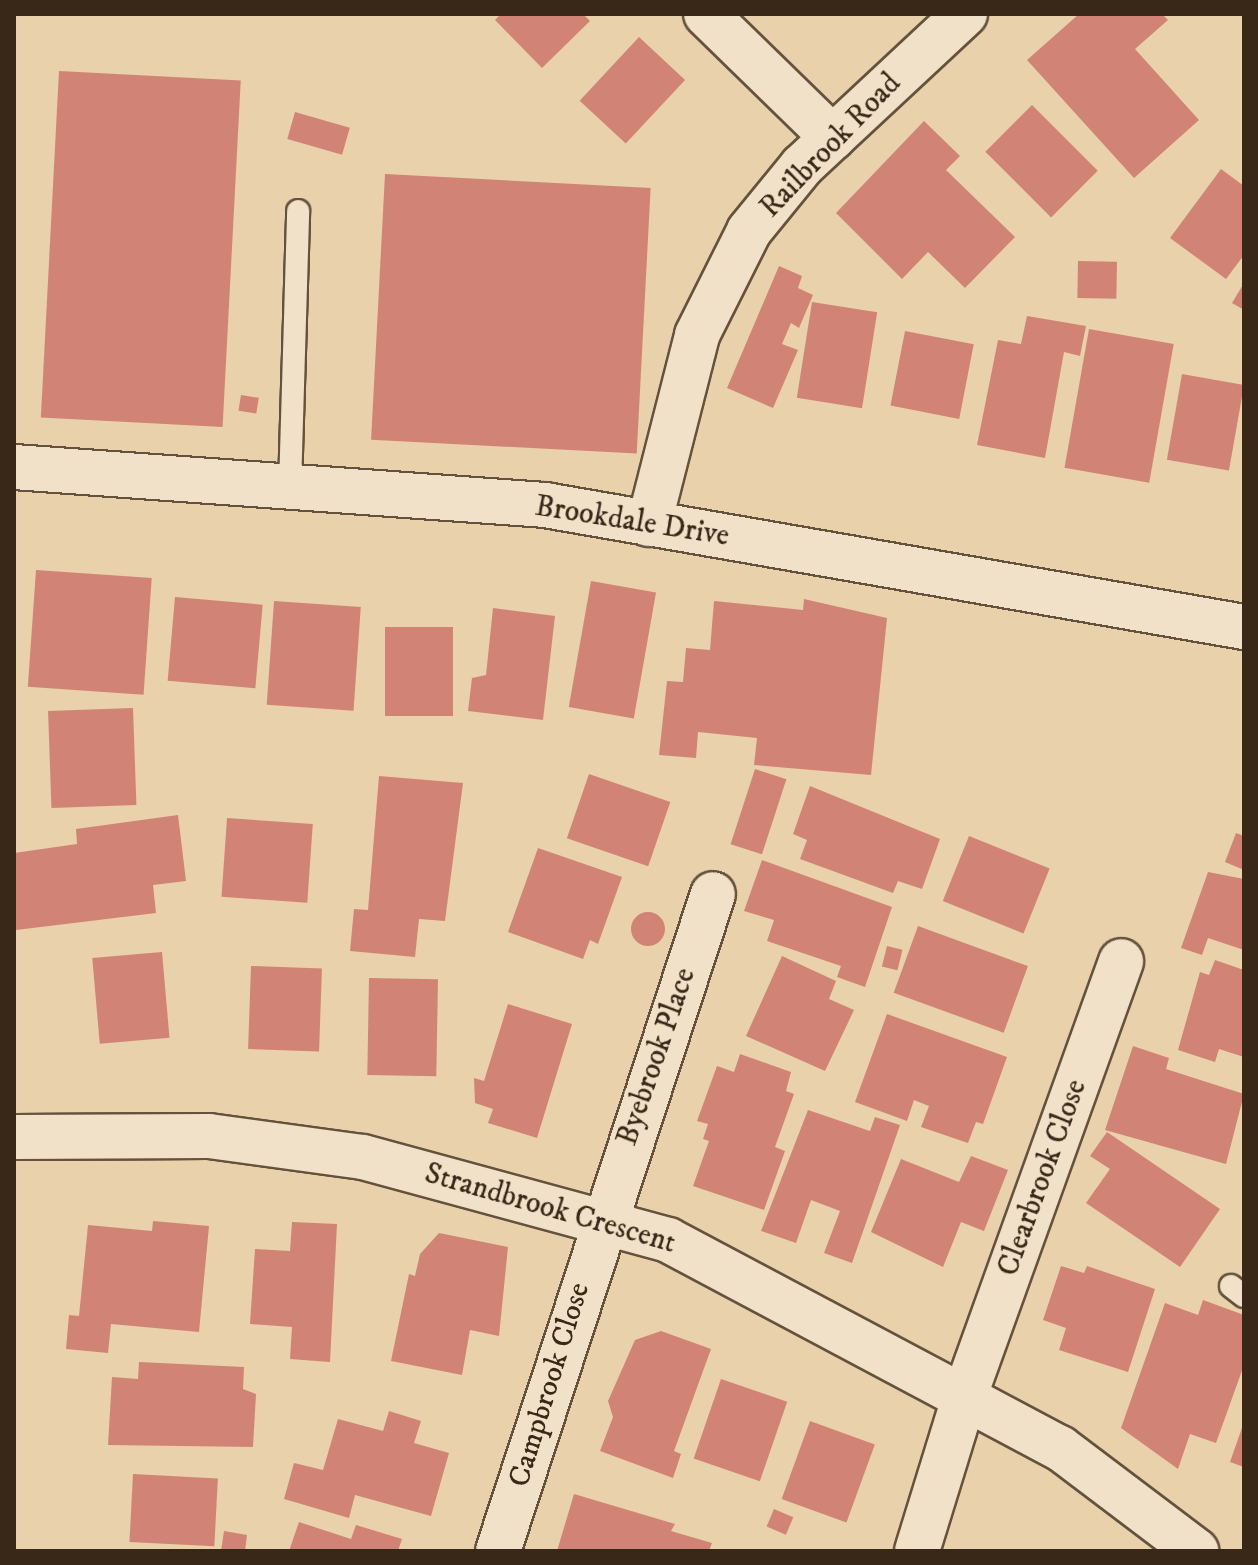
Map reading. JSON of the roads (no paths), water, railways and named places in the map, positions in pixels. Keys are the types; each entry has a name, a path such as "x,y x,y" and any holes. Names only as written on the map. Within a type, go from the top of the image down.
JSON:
{"street":[{"path":"706,14 833,138"},
{"name":"Railbrook Road","path":"649,524 697,335 749,231 833,138 965,14"},
{"name":"Brookdale Drive","path":"14,467 545,505 1244,627"},
{"name":"Byebrook Place","path":"602,1220 713,894"},
{"name":"Clearbrook Close","path":"917,1551 965,1395 1121,961"},
{"name":"Strandbrook Crescent","path":"14,1137 209,1136 348,1155 602,1220 681,1247 1060,1448 1196,1551"},
{"name":"Campbrook Close","path":"498,1551 602,1220"}],"lane":[{"path":"290,487 298,211"}]}
